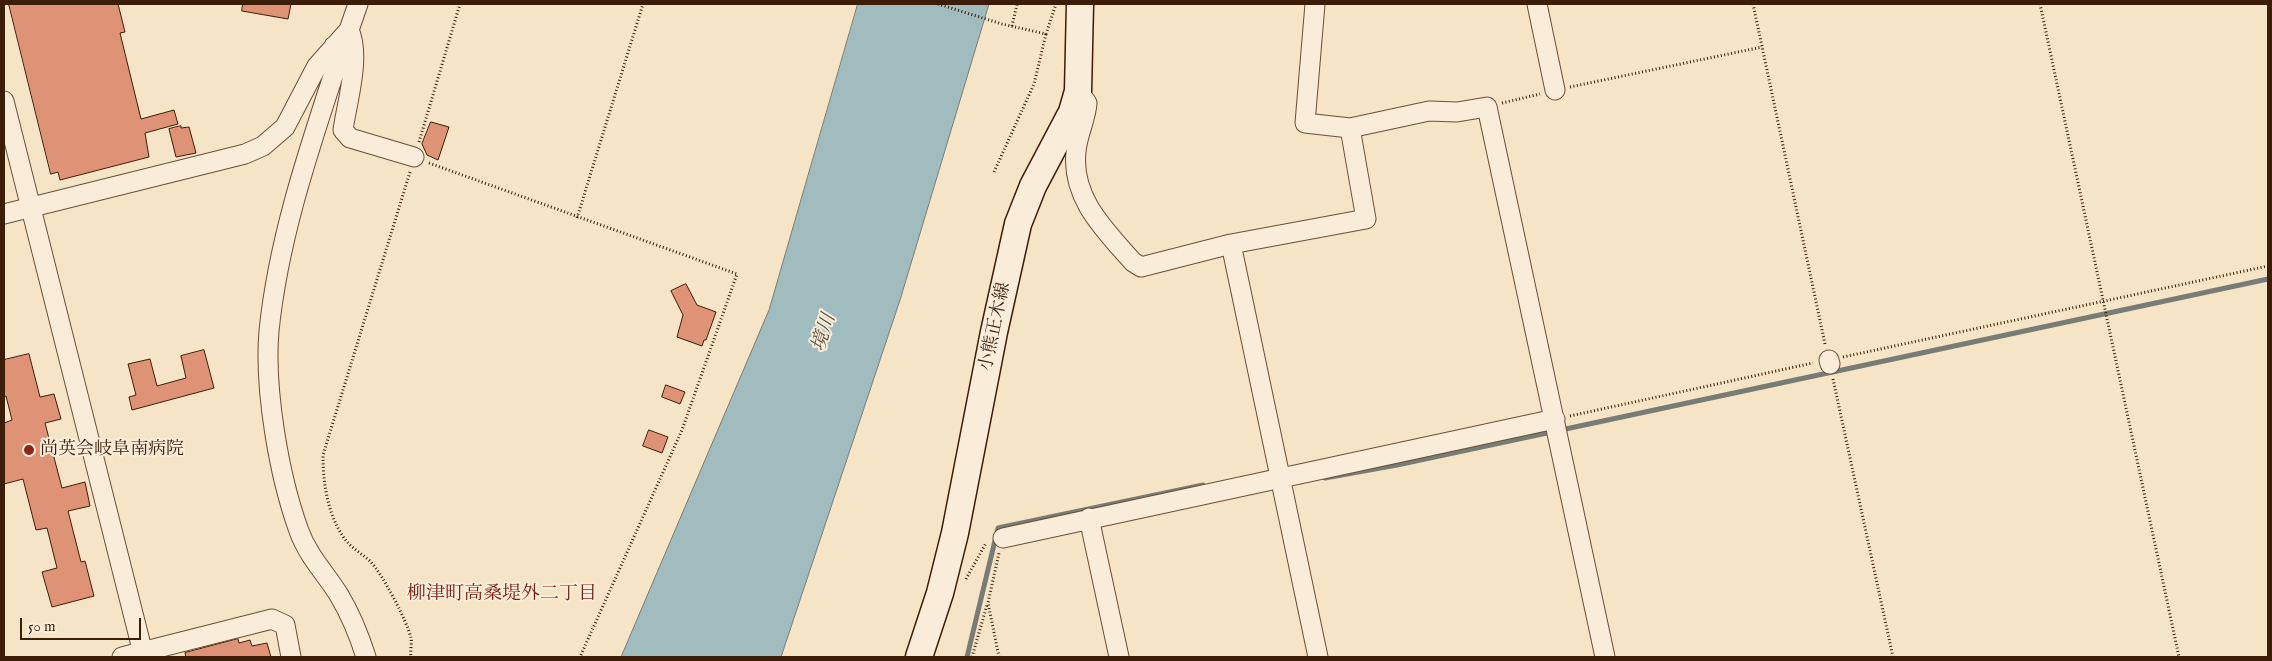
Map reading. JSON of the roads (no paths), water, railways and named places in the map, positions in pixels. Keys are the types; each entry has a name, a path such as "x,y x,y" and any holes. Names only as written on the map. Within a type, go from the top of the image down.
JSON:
{"main road":[{"name":"小熊正木線","path":"919,657 940,593 955,533 994,332 1018,224 1033,186 1072,112 1078,91 1080,4"}],"street":[{"path":"4,214 245,154 263,146 285,128 317,66 349,30 358,4"},
{"path":"1315,4 1305,123 1350,128 1429,111 1457,112 1487,107 1605,657"},
{"path":"1537,4 1555,90"},
{"path":"349,30 354,41 353,60 343,130 350,138 414,157"},
{"path":"334,46 336,67 298,193 276,281 269,332 270,394 284,476 300,532 312,558 338,594 357,627 366,657"},
{"path":"1078,91 1087,103 1086,117 1076,147 1076,176 1086,205 1133,262 1141,267 1231,244 1366,219 1350,128"},
{"path":"4,101 143,655"},
{"path":"1231,244 1318,657"},
{"path":"1003,538 1089,518 1555,420"},
{"path":"1089,518 1118,657"},
{"path":"122,657 143,655 272,619 285,625 291,657"}],"water":[{"name":"境川","path":"858,4 989,4 900,300 781,657 621,657 769,310"}],"waterway":[{"path":"1325,478 1397,465 2268,279"},
{"path":"967,657 998,528 1203,485"}],"place":[{"name":"尚英会岐阜南病院","path":"29,450"}],"district":[{"name":"柳津町高桑堤外二丁目","path":"502,595"}]}
